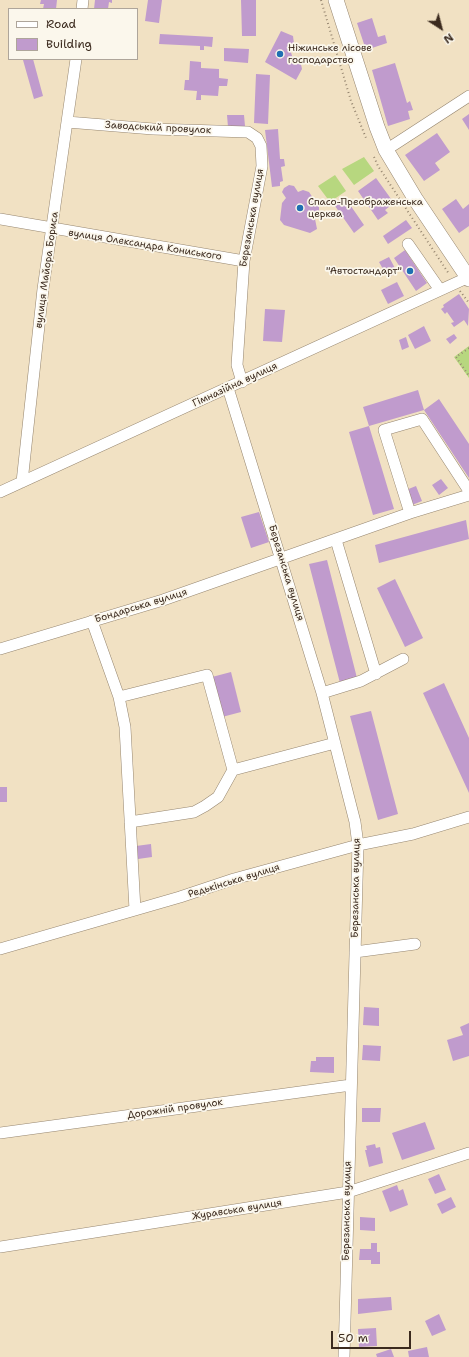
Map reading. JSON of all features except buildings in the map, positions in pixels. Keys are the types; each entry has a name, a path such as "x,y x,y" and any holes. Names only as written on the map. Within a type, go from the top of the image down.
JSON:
{"main road":[{"path":"336,0 377,127 386,150 416,200 469,278"}],"street":[{"name":"вулиця Майора Бориса","path":"22,482 43,289 76,60"},
{"path":"386,150 469,96"},
{"name":"Заводський провулок","path":"67,122 152,129 248,132"},
{"name":"Березанська вулиця","path":"242,382 237,365 244,261 262,166 261,146 257,138 248,132"},
{"name":"вулиця Олександра Кониського","path":"0,219 244,261"},
{"path":"408,244 440,290"},
{"name":"Гімназійна вулиця","path":"0,492 469,278"},
{"name":"Березанська вулиця","path":"228,388 322,693 355,822 358,845 344,1357"},
{"path":"410,513 384,430 422,419 469,491"},
{"name":"Бондарська вулиця","path":"0,649 163,600 410,513 469,495"},
{"path":"336,540 376,674"},
{"path":"92,621 119,697 126,734 135,910"},
{"path":"322,693 361,681 403,659"},
{"path":"119,697 207,675 233,770 218,797 194,812 130,822"},
{"path":"233,770 335,743"},
{"name":"Редькінська вулиця","path":"0,949 135,910 234,879 358,845 413,834 469,817"},
{"path":"355,952 415,944"},
{"name":"Дорожній провулок","path":"0,1133 351,1085"},
{"name":"Журавська вулиця","path":"0,1247 348,1192 469,1154"}],"path":[{"path":"469,348 456,357 469,376"}],"green space":[{"path":"364,157 374,171 354,185 342,169"},
{"path":"335,175 346,191 330,202 318,186"},
{"path":"469,346 469,378 454,357"}],"place":[{"name":"Ніжинське лісове господарство","path":"280,54"},
{"name":"Спасо-Преображенська церква","path":"300,208"},
{"name":"\"Автостандарт\"","path":"410,271"}]}
